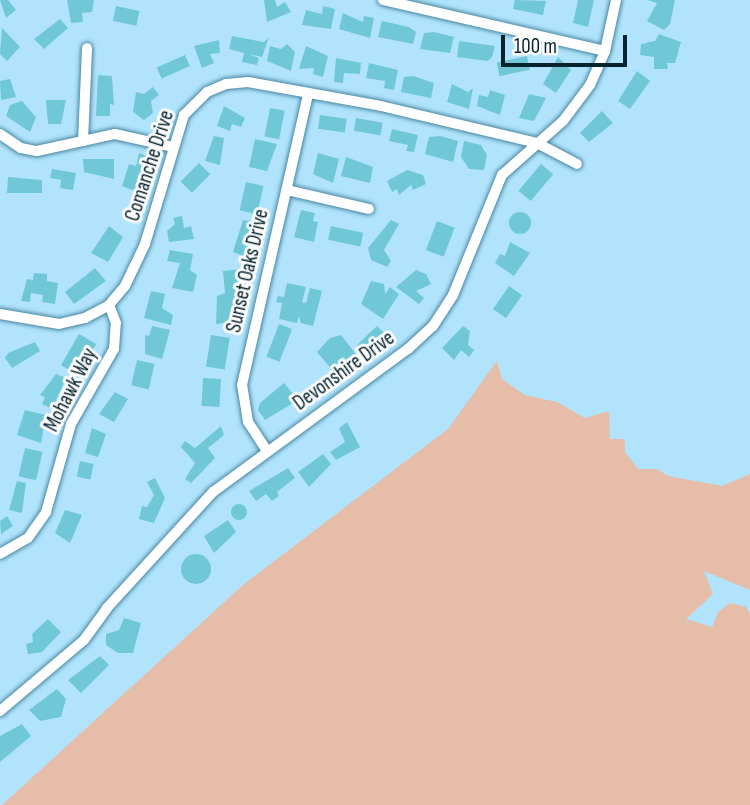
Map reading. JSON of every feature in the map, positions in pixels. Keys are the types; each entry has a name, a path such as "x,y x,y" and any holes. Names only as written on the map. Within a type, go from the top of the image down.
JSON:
{"street":[{"path":"383,0 604,51"},
{"name":"Devonshire Drive","path":"1,711 84,639 107,608 197,507 267,451 408,349 433,326 453,295 502,175 573,110 604,51 617,0"},
{"path":"83,141 87,48"},
{"name":"Comanche Drive","path":"0,314 59,324 85,318 109,305 125,285 145,244 173,147 188,109 216,87 248,82 308,95 372,104 537,143 577,164"},
{"name":"Sunset Oaks Drive","path":"267,451 248,422 242,385 308,95"},
{"path":"0,134 21,148 37,151 125,135 173,147"},
{"path":"287,190 369,209"},
{"name":"Mohawk Way","path":"0,554 28,538 46,512 71,424 112,354 116,323 109,305"}],"shaded area":[{"path":"497,361 502,379 525,395 557,402 585,418 609,411 610,439 625,439 625,452 638,469 657,469 668,476 722,486 750,474 750,590 704,571 713,594 686,619 712,627 719,611 730,603 746,607 750,614 750,805 2,805 244,584 448,429"}],"building":[{"path":"0,0 8,0 16,10 6,18"},
{"path":"67,0 94,0 92,12 82,13 83,22 71,23"},
{"path":"264,0 275,0 277,7 285,2 291,12 267,22"},
{"path":"515,0 546,1 543,15 513,9"},
{"path":"578,0 594,0 588,27 573,23"},
{"path":"647,0 675,0 670,24 664,30 647,21 657,3"},
{"path":"116,6 139,11 136,26 113,21"},
{"path":"323,6 335,9 331,29 302,25 306,10 322,14"},
{"path":"343,13 363,22 364,16 374,18 370,38 339,29"},
{"path":"60,19 68,28 44,49 34,39"},
{"path":"382,21 409,27 416,32 413,44 378,37"},
{"path":"2,28 20,47 7,61 0,54"},
{"path":"434,32 454,37 450,53 420,49 424,33"},
{"path":"659,34 681,42 675,63 667,63 668,69 654,69 654,57 640,55 641,44 655,41"},
{"path":"232,36 264,42 269,37 262,57 248,54 259,58 257,65 242,62 244,53 229,49"},
{"path":"219,40 220,53 210,54 214,63 202,68 194,46"},
{"path":"459,41 495,46 492,57 488,61 457,57"},
{"path":"287,44 295,52 291,71 267,61 270,46 281,49"},
{"path":"306,46 328,56 323,77 313,74 314,68 299,69"},
{"path":"185,55 190,66 162,79 157,68"},
{"path":"527,56 530,70 500,76 497,62"},
{"path":"558,57 571,70 556,93 543,84"},
{"path":"336,58 361,63 360,74 344,73 343,83 334,82"},
{"path":"369,63 398,70 394,90 384,88 385,81 366,78"},
{"path":"637,71 650,81 630,109 618,101"},
{"path":"98,75 112,76 114,105 110,104 110,116 96,116"},
{"path":"413,76 434,83 431,98 401,92 404,77"},
{"path":"10,79 16,97 1,100 0,81"},
{"path":"452,84 468,92 473,88 469,109 447,102"},
{"path":"153,87 159,95 151,101 153,113 144,120 133,112 136,92 144,94"},
{"path":"490,90 505,95 500,115 477,106 479,95 488,97"},
{"path":"529,94 546,98 534,121 519,118"},
{"path":"46,100 66,100 61,124 48,124"},
{"path":"22,101 36,117 30,132 6,116 10,105"},
{"path":"224,106 245,118 241,127 232,124 230,131 217,126"},
{"path":"270,108 285,111 279,139 264,136"},
{"path":"602,111 613,123 589,142 580,133"},
{"path":"320,115 347,119 345,133 318,129"},
{"path":"356,118 383,123 380,135 354,131"},
{"path":"392,129 418,135 414,152 406,151 408,145 389,141"},
{"path":"214,136 224,138 220,165 205,161"},
{"path":"440,136 458,141 453,162 425,154 429,137"},
{"path":"255,139 277,144 267,171 249,167"},
{"path":"464,141 481,145 487,155 484,170 469,169 461,157"},
{"path":"139,153 149,157 140,193 122,186 129,164 136,166"},
{"path":"318,153 339,159 333,183 313,174"},
{"path":"346,157 373,167 370,183 341,176"},
{"path":"83,159 114,159 114,179 84,172"},
{"path":"199,163 210,174 192,193 181,181"},
{"path":"541,164 553,174 531,201 519,191"},
{"path":"52,169 76,173 73,190 60,188 61,180 50,178"},
{"path":"407,170 423,175 426,184 413,190 411,185 399,195 397,189 392,192 387,181"},
{"path":"8,177 42,180 42,193 7,193"},
{"path":"246,182 264,186 257,214 239,210"},
{"path":"301,210 315,213 313,221 318,222 314,242 294,237"},
{"path":"520,212 528,215 531,223 528,231 520,234 512,231 509,223 512,215"},
{"path":"182,216 184,228 191,226 194,239 169,242 167,231 175,224 173,218"},
{"path":"243,220 259,223 251,259 233,252"},
{"path":"391,220 399,224 384,250 391,261 387,267 371,260 368,248"},
{"path":"437,221 455,228 444,257 426,250"},
{"path":"109,226 123,237 108,262 91,253"},
{"path":"331,226 363,233 360,247 328,240"},
{"path":"510,242 530,253 514,276 495,263 500,254 505,256"},
{"path":"170,250 193,254 190,270 197,275 193,292 172,288 180,263 167,261"},
{"path":"95,268 106,281 74,304 65,292"},
{"path":"242,269 243,289 238,290 239,306 231,312 232,322 216,324 217,296 225,293 223,271"},
{"path":"416,270 426,274 431,284 416,291 424,298 419,304 396,287"},
{"path":"34,273 47,274 47,281 58,283 55,304 42,302 43,295 31,293 30,302 21,301 27,279 33,280"},
{"path":"371,281 384,284 385,294 390,287 399,294 383,319 361,304"},
{"path":"287,283 306,287 302,302 306,303 310,288 322,291 313,326 301,323 299,316 297,323 279,319 282,303 276,302 278,296 284,297"},
{"path":"509,286 522,295 506,318 493,309"},
{"path":"151,291 165,294 162,308 173,315 171,325 144,318"},
{"path":"279,324 292,329 280,362 266,357"},
{"path":"152,326 170,330 162,359 145,354 145,335 149,336"},
{"path":"377,326 387,336 365,353 357,345"},
{"path":"463,326 470,331 468,345 474,350 469,357 461,350 454,360 442,348"},
{"path":"79,334 96,344 78,375 61,365"},
{"path":"211,335 230,338 225,370 206,367"},
{"path":"341,335 359,358 351,364 343,357 332,370 317,352 330,338"},
{"path":"35,342 40,351 12,368 5,358 8,353"},
{"path":"137,360 155,364 149,389 131,385"},
{"path":"56,374 66,378 52,409 42,404 45,397 40,395"},
{"path":"203,378 221,379 220,407 202,406"},
{"path":"284,383 298,400 265,420 258,410 260,403"},
{"path":"115,392 128,399 114,422 99,414"},
{"path":"25,410 46,415 41,443 17,435"},
{"path":"347,422 360,447 336,460 330,452 345,442 339,428"},
{"path":"221,426 224,435 208,448 215,458 191,483 185,479 195,463 181,447 185,441 195,448"},
{"path":"92,428 106,434 98,457 85,453"},
{"path":"25,448 43,452 36,480 18,476"},
{"path":"323,454 331,464 309,487 298,472"},
{"path":"80,461 94,464 90,480 77,477"},
{"path":"288,468 295,478 277,492 279,496 272,501 266,494 256,501 249,491"},
{"path":"155,478 165,498 154,523 139,519 142,506 147,507 154,495 147,482"},
{"path":"17,481 26,483 22,513 9,510"},
{"path":"236,504 242,504 247,512 245,518 236,520 231,515 231,509"},
{"path":"65,510 82,515 70,543 55,533"},
{"path":"7,516 13,526 1,534 0,521"},
{"path":"228,520 236,532 214,553 204,536"},
{"path":"196,554 202,555 210,563 210,575 202,583 196,584 190,583 182,575 181,569 182,563 190,555"},
{"path":"124,618 141,623 133,653 118,653 106,645 106,634 119,630"},
{"path":"48,619 61,632 42,652 28,654 26,644 33,642 32,634"},
{"path":"100,656 109,665 81,693 68,680"},
{"path":"57,689 66,699 61,717 40,721 29,710"},
{"path":"22,724 31,736 0,762 0,736"}]}
